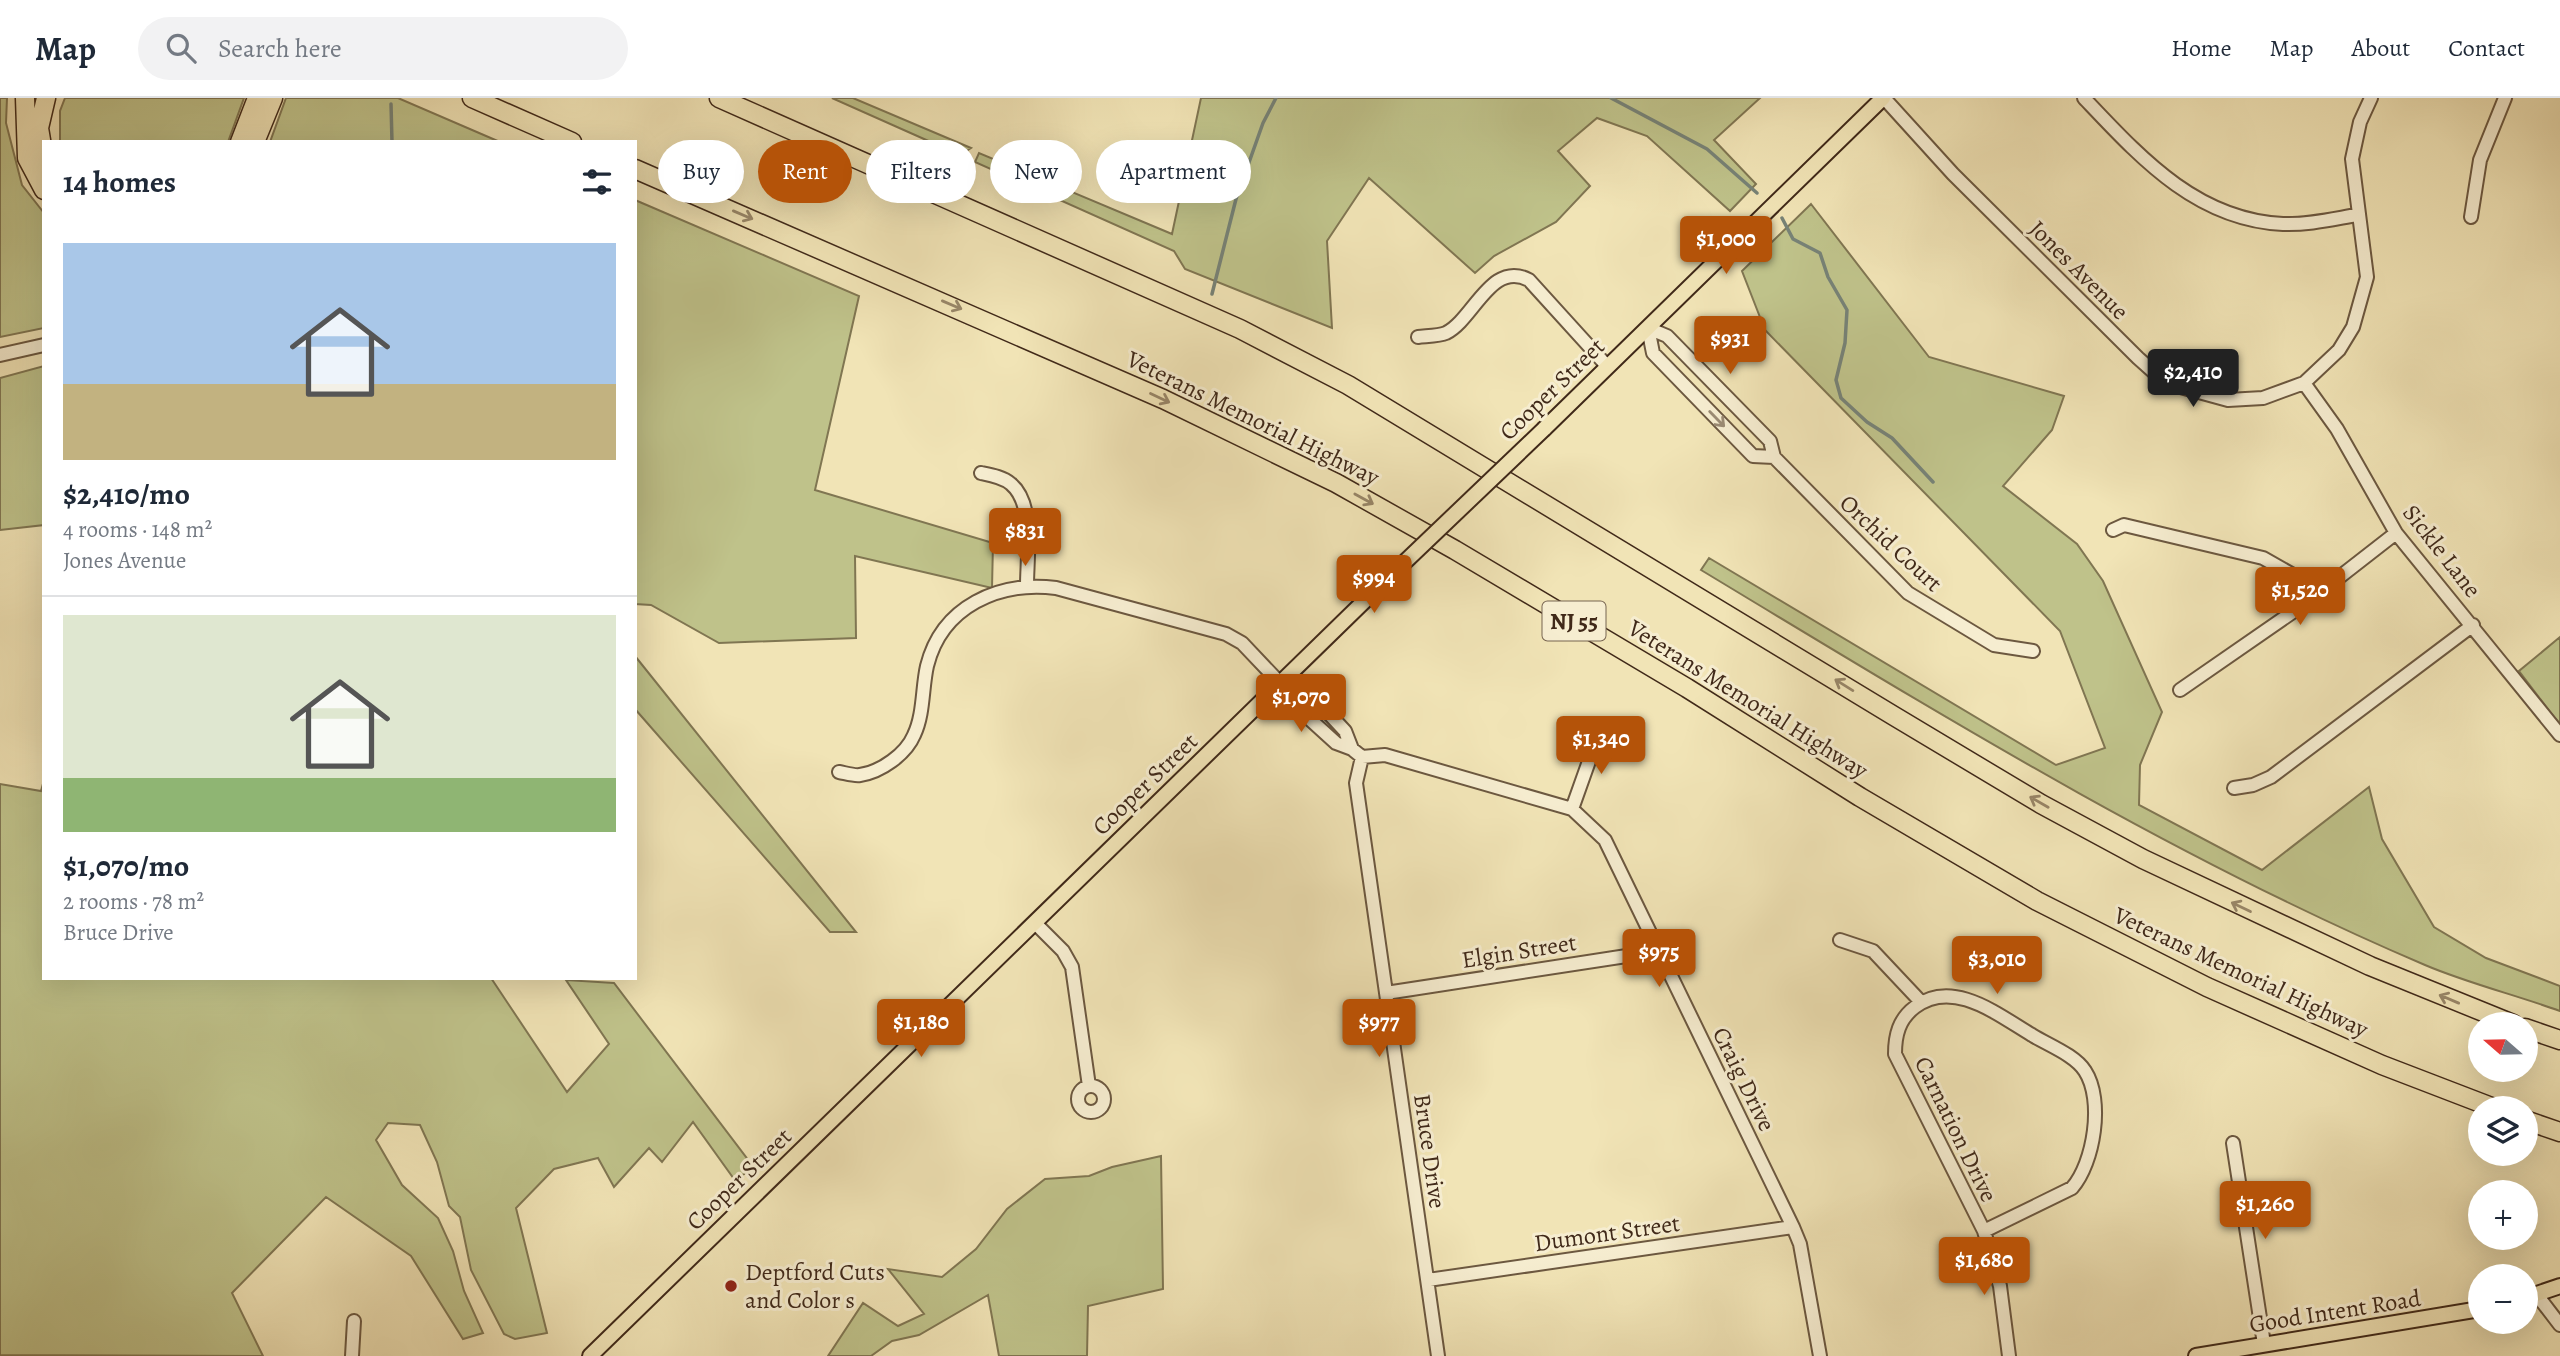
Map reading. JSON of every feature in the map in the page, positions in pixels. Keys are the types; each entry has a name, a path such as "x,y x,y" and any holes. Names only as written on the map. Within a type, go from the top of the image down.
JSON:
{"highway":[{"path":"25,98 27,159 42,186"},
{"path":"42,146 39,128 46,98"},
{"path":"241,140 257,98"},
{"path":"256,140 273,98"},
{"path":"472,98 567,140"},
{"path":"719,98 1228,324 1336,379 2042,804 2143,859 2252,912 2370,966 2483,1012"},
{"path":"734,98 800,133"},
{"name":"Veterans Memorial Highway","path":"637,170 1163,399 1336,483 1455,550 1687,688 1860,797 2036,901 2207,987 2382,1065 2468,1098"},
{"path":"2538,1032 2560,1040"},
{"path":"2538,1124 2560,1132"}],"main road":[{"name":"Cooper Street","path":"590,1356 1279,682 1544,429 1883,98"},
{"path":"2538,1294 2560,1286"},
{"name":"Good Intent Road","path":"2196,1356 2319,1338 2468,1311"}],"street":[{"name":"Jones Avenue","path":"1883,98 1953,174 2166,383 2228,400 2263,398 2305,383 2339,350 2353,327 2367,278 2352,159 2360,122 2371,98"},
{"path":"2084,98 2155,172 2187,193 2233,216 2285,224 2357,215"},
{"path":"2471,217 2480,160 2505,98"},
{"path":"1418,337 1446,333 1495,284 1506,276 1517,274 1529,280 1607,366"},
{"name":"Orchid Court","path":"1648,328 1653,353 1753,456 1773,457"},
{"name":"Orchid Court","path":"1648,328 1667,336 1745,415 1770,441 1773,457 1908,593 1994,645 2033,651"},
{"path":"0,355 42,345"},
{"name":"Sickle Lane","path":"2305,383 2337,429 2396,533 2560,735"},
{"path":"981,473 998,476 1012,484 1021,498 1025,515 1027,584"},
{"path":"2113,530 2124,525 2263,558 2293,575 2310,600"},
{"path":"2180,690 2310,600 2396,533"},
{"path":"839,772 860,775 898,757 915,734 927,667 944,630 957,615 986,596 1027,584 1056,588 1226,634 1242,643 1279,682 1292,703 1318,727 1336,743 1357,753"},
{"path":"2234,788 2271,778 2473,625"},
{"path":"1279,682 1306,689 1345,732 1357,753"},
{"path":"1572,809 1599,733"},
{"name":"Craig Drive","path":"1357,753 1385,755 1572,809 1605,840 1793,1227 1802,1256 1820,1356"},
{"name":"Bruce Drive","path":"1357,753 1356,783 1438,1356"},
{"path":"1035,923 1063,951 1072,967 1089,1086"},
{"path":"1840,940 1873,951 1922,1002"},
{"name":"Elgin Street","path":"1386,993 1659,951"},
{"name":"Carnation Drive","path":"1984,1231 2072,1188 2081,1177 2091,1151 2095,1095 2084,1069 2073,1060 1976,1003 1949,995 1922,1002 1906,1014 1899,1027 1895,1054 1984,1231 2000,1286 2009,1356"},
{"path":"2233,1143 2264,1344"},
{"name":"Dumont Street","path":"1428,1280 1793,1227"},
{"path":"2538,1303 2560,1325"},
{"path":"352,1356 354,1321"}],"green space":[{"path":"0,98 7,98 6,123 22,185 42,210 42,328 0,337"},
{"path":"65,98 244,98 229,140 60,140 60,111"},
{"path":"286,98 398,98 495,140 271,140"},
{"path":"832,98 853,98 952,140 926,140"},
{"path":"1201,98 1760,98 1714,140 1756,184 1730,211 1647,136 1597,118 1558,151 1590,186 1556,222 1494,256 1475,273 1369,178 1327,241 1332,328 1185,269 1174,251 1067,203 1082,203 1082,196 1172,234 1179,203 1251,203 1251,140 1192,140"},
{"path":"979,153 990,158 990,169 976,162"},
{"path":"637,201 859,296 815,490 993,543 992,588 855,556 856,638 719,643 651,605 637,604"},
{"path":"1811,204 1929,357 2064,396 2052,430 2003,486 2077,544 2103,581 2162,712 2140,765 2139,805 2262,870 2369,787 2382,839 2434,927 2486,958 2560,986 2560,1011 2425,965 2330,923 2237,877 2056,780 1701,570 1709,558 2056,765 2105,748 2060,631 1765,330 1742,271"},
{"path":"42,367 42,525 0,530 0,378"},
{"path":"2560,637 2560,725 2519,671"},
{"path":"637,658 856,932 830,932 637,711"},
{"path":"0,784 41,791 42,787 42,980 492,980 567,1092 609,1044 566,980 614,983 755,1169 734,1179 693,1122 662,1162 649,1148 614,1187 598,1158 554,1169 516,1208 547,1333 515,1339 504,1334 471,1270 460,1217 449,1206 437,1162 420,1125 388,1123 376,1140 402,1185 438,1218 453,1251 464,1291 483,1333 463,1339 411,1256 326,1197 232,1293 263,1356 0,1355"},
{"path":"1161,1156 1163,1289 1088,1306 1087,1356 999,1356 988,1295 919,1335 892,1341 871,1356 828,1356 863,1303 898,1326 924,1314 888,1269 942,1277 976,1249 1007,1209 1045,1179 1089,1176 1112,1167"}],"waterway":[{"path":"1212,294 1236,199 1263,123 1276,98"},
{"path":"1611,98 1707,149 1757,193"},
{"path":"391,104 392,140"},
{"path":"1782,218 1793,239 1820,253 1828,277 1847,310 1845,343 1836,380 1841,398 1867,422 1892,438 1933,482"}],"place":[{"name":"Deptford Cuts and Color s","path":"731,1286"}]}
